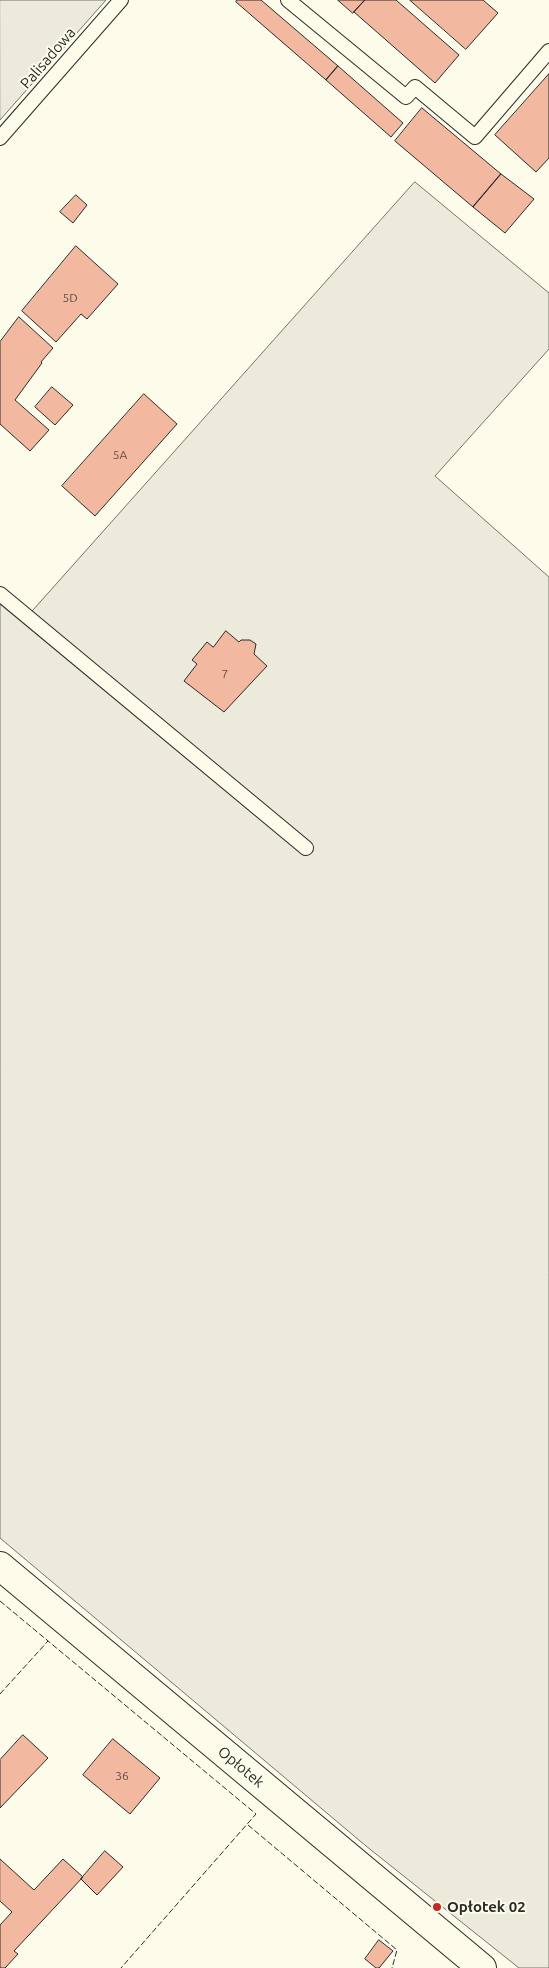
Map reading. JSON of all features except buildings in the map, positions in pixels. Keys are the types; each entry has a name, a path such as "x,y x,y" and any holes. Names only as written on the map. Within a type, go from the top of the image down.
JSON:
{"street":[{"name":"Opłotek","path":"0,1566 482,1968"}],"lane":[{"name":"Palisadowa","path":"0,138 121,0"},
{"path":"288,0 406,97 415,87 475,137 549,51"},
{"path":"0,594 306,848"}],"shaded area":[{"path":"0,0 106,0 0,120"},
{"path":"415,182 549,293 549,349 435,476 549,577 549,1968 519,1968 366,1846 0,1538 0,591 28,615"}],"fence":[{"path":"0,1601 256,1814 121,1968"},
{"path":"0,1694 48,1641"},
{"path":"248,1825 397,1950 392,1968"}],"place":[{"name":"Opłotek 02","path":"437,1907"}]}
